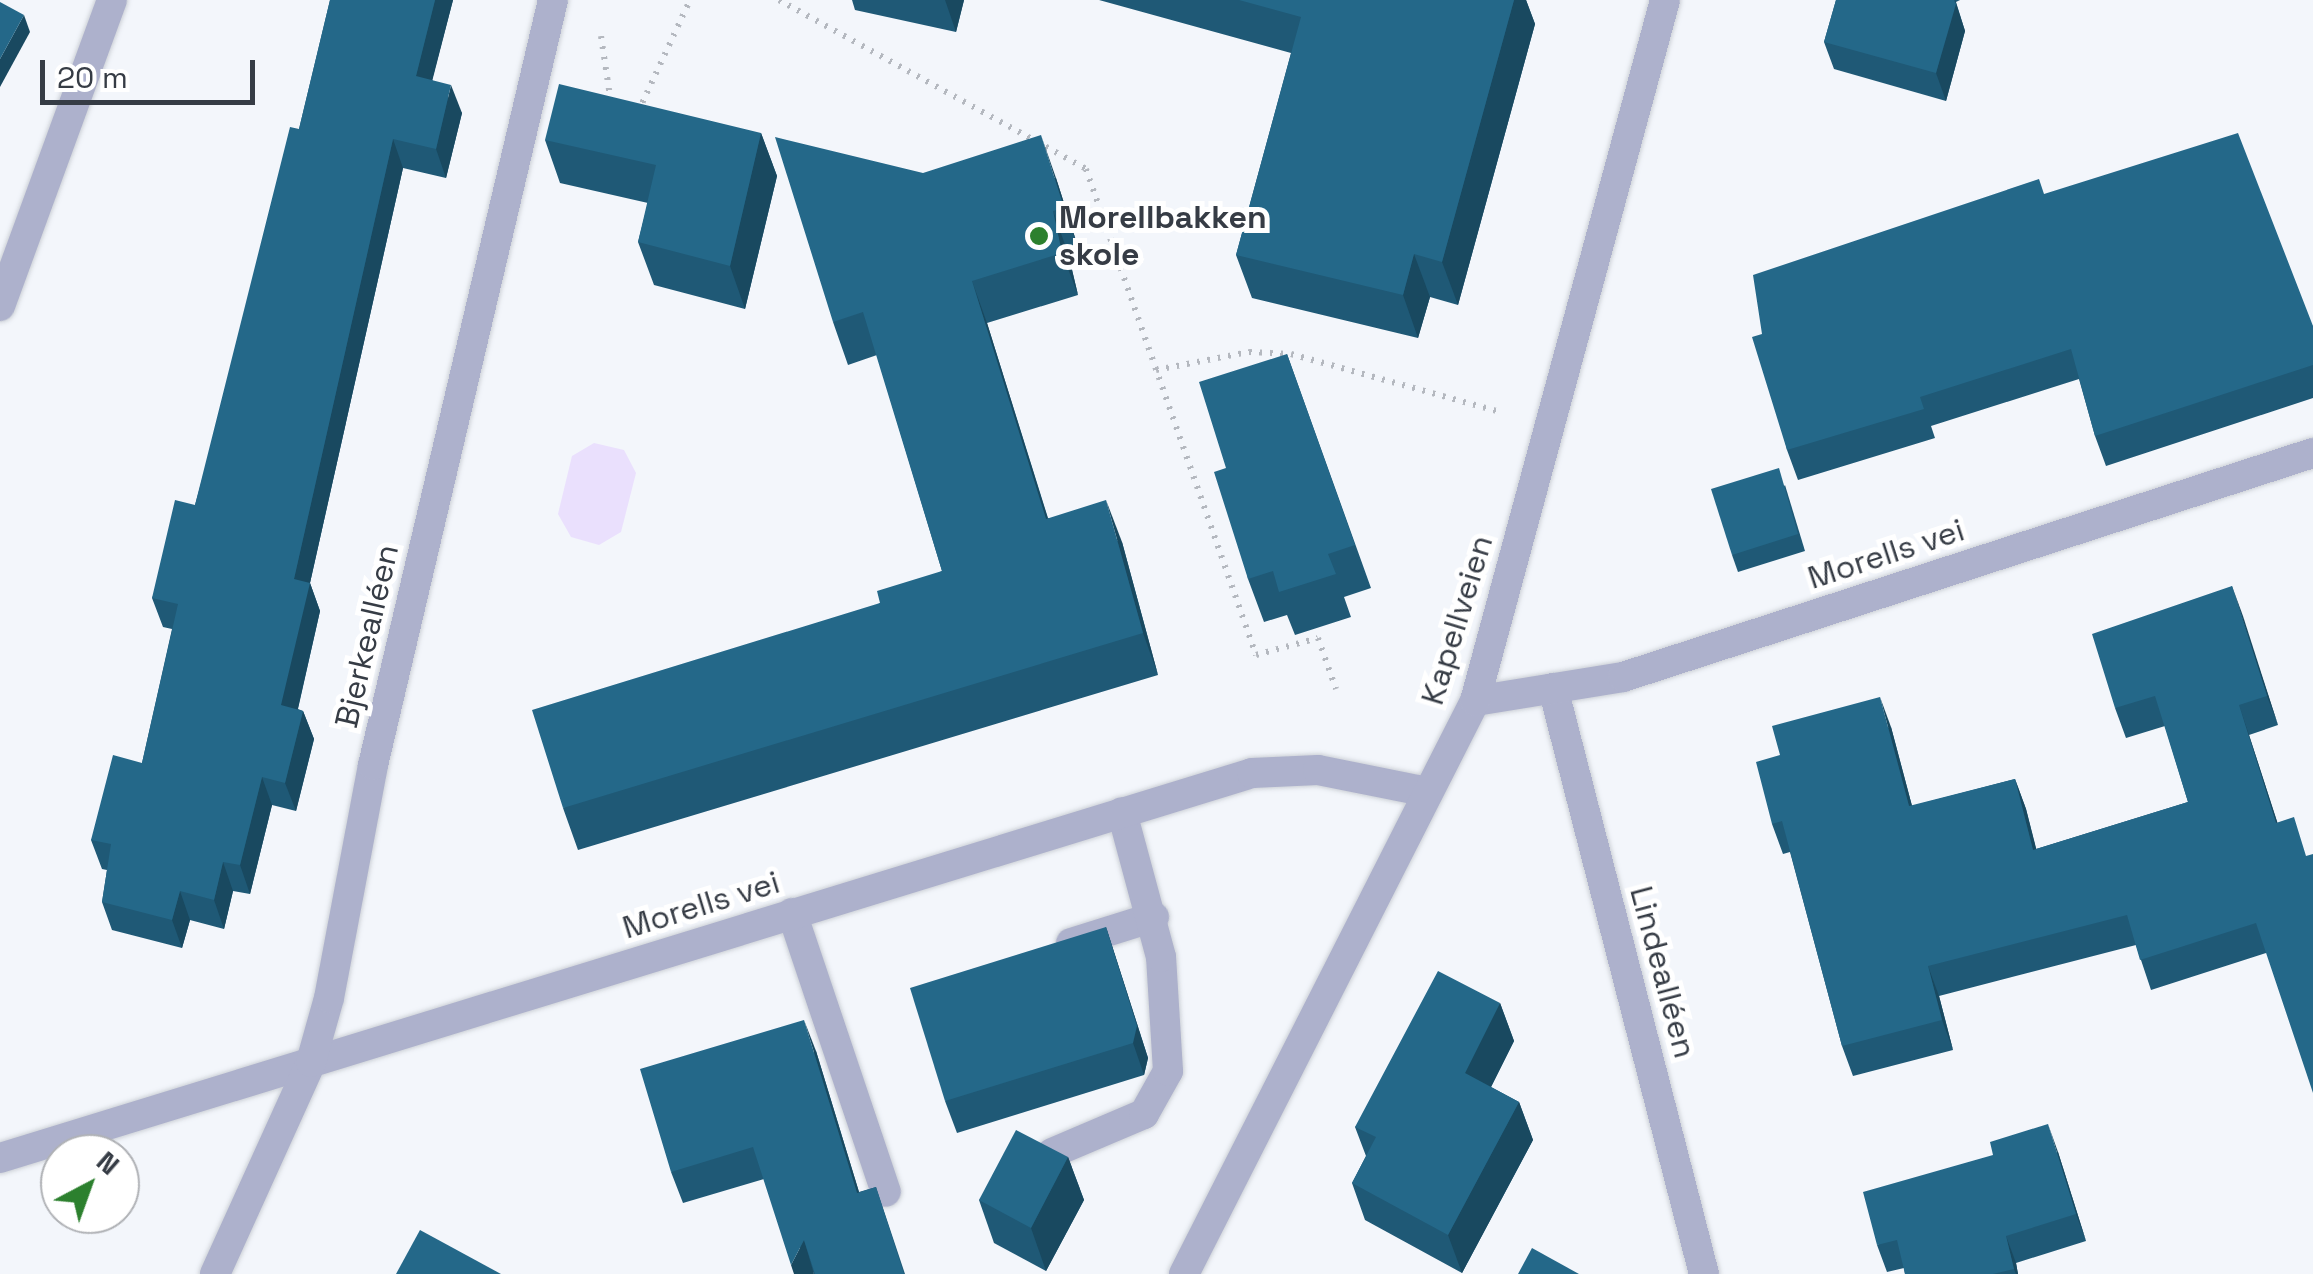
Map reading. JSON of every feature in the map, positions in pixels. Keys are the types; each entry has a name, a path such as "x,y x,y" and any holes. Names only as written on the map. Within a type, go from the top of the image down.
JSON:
{"street":[{"path":"0,306 112,0"},
{"name":"Bjerkealléen","path":"215,1274 311,1062 553,0"},
{"name":"Kapellveien","path":"1184,1274 1475,701 1665,0"},
{"name":"Morells vei","path":"1475,701 1623,677 2313,453"},
{"name":"Lindealléen","path":"1553,688 1704,1274"},
{"name":"Morells vei","path":"0,1158 1122,812 1286,770 1428,792"},
{"path":"1052,1153 1130,1124 1164,1090 1171,1022 1154,917 1122,812"},
{"path":"792,913 886,1192"},
{"path":"1046,950 1154,917"}],"path":[{"path":"626,127 690,0"},
{"path":"779,0 1086,169 1256,655 1318,638 1336,689"},
{"path":"598,17 613,121"},
{"path":"1156,370 1250,352 1290,354 1497,412"}],"shaded area":[{"path":"594,443 624,450 636,473 621,532 599,545 571,537 558,514 572,456"}],"building":[{"path":"330,0 435,0 416,76 451,85 436,149 393,139 294,579 310,583 281,705 303,711 285,783 262,777 240,865 223,862 214,900 180,891 172,920 102,902 111,844 91,840 113,755 142,763 178,604 152,598 175,500 195,505 290,127 299,129"},
{"path":"1239,0 1514,0 1442,262 1414,254 1403,295 1236,255 1301,17"},
{"path":"1836,0 1954,0 1936,73 1824,42"},
{"path":"0,2 24,15 0,59"},
{"path":"559,84 761,133 730,266 638,242 656,165 545,140"},
{"path":"2238,133 2313,326 2313,365 2095,436 2071,349 1920,397 1924,409 1787,450 1752,337 1762,334 1753,275 2039,179 2044,194"},
{"path":"1041,135 1064,208 1053,211 1062,253 972,281 1046,519 1106,500 1143,633 563,808 532,710 880,603 877,591 942,571 863,312 833,322 775,137 923,173"},
{"path":"1287,354 1355,545 1328,554 1336,574 1279,592 1273,571 1248,579 1214,472 1226,468 1199,382"},
{"path":"1779,468 1798,534 1732,555 1711,489"},
{"path":"2232,586 2267,696 2239,705 2276,823 2294,817 2306,856 2313,854 2313,1093 2256,923 2140,960 2127,915 1928,966 1942,1020 1842,1046 1782,821 1772,824 1756,762 1780,755 1772,726 1880,697 1909,806 2015,779 2033,850 2188,802 2155,696 2115,708 2092,634"},
{"path":"1106,927 1137,1026 1133,1043 945,1101 910,988"},
{"path":"1438,971 1500,1003 1465,1073 1519,1102 1448,1235 1352,1183 1376,1137 1355,1127"},
{"path":"804,1020 857,1193 876,1187 904,1274 815,1274 804,1240 791,1265 753,1147 671,1172 640,1069"},
{"path":"2048,1124 2076,1214 2006,1236 2014,1269 1993,1274 1905,1274 1897,1240 1877,1245 1863,1192 1993,1155 1990,1142"},
{"path":"1016,1130 1068,1157 1031,1228 979,1200"},
{"path":"420,1230 501,1274 396,1274"},
{"path":"1532,1248 1579,1274 1518,1274"}],"place":[{"name":"Morellbakken skole","path":"1039,236"}]}
